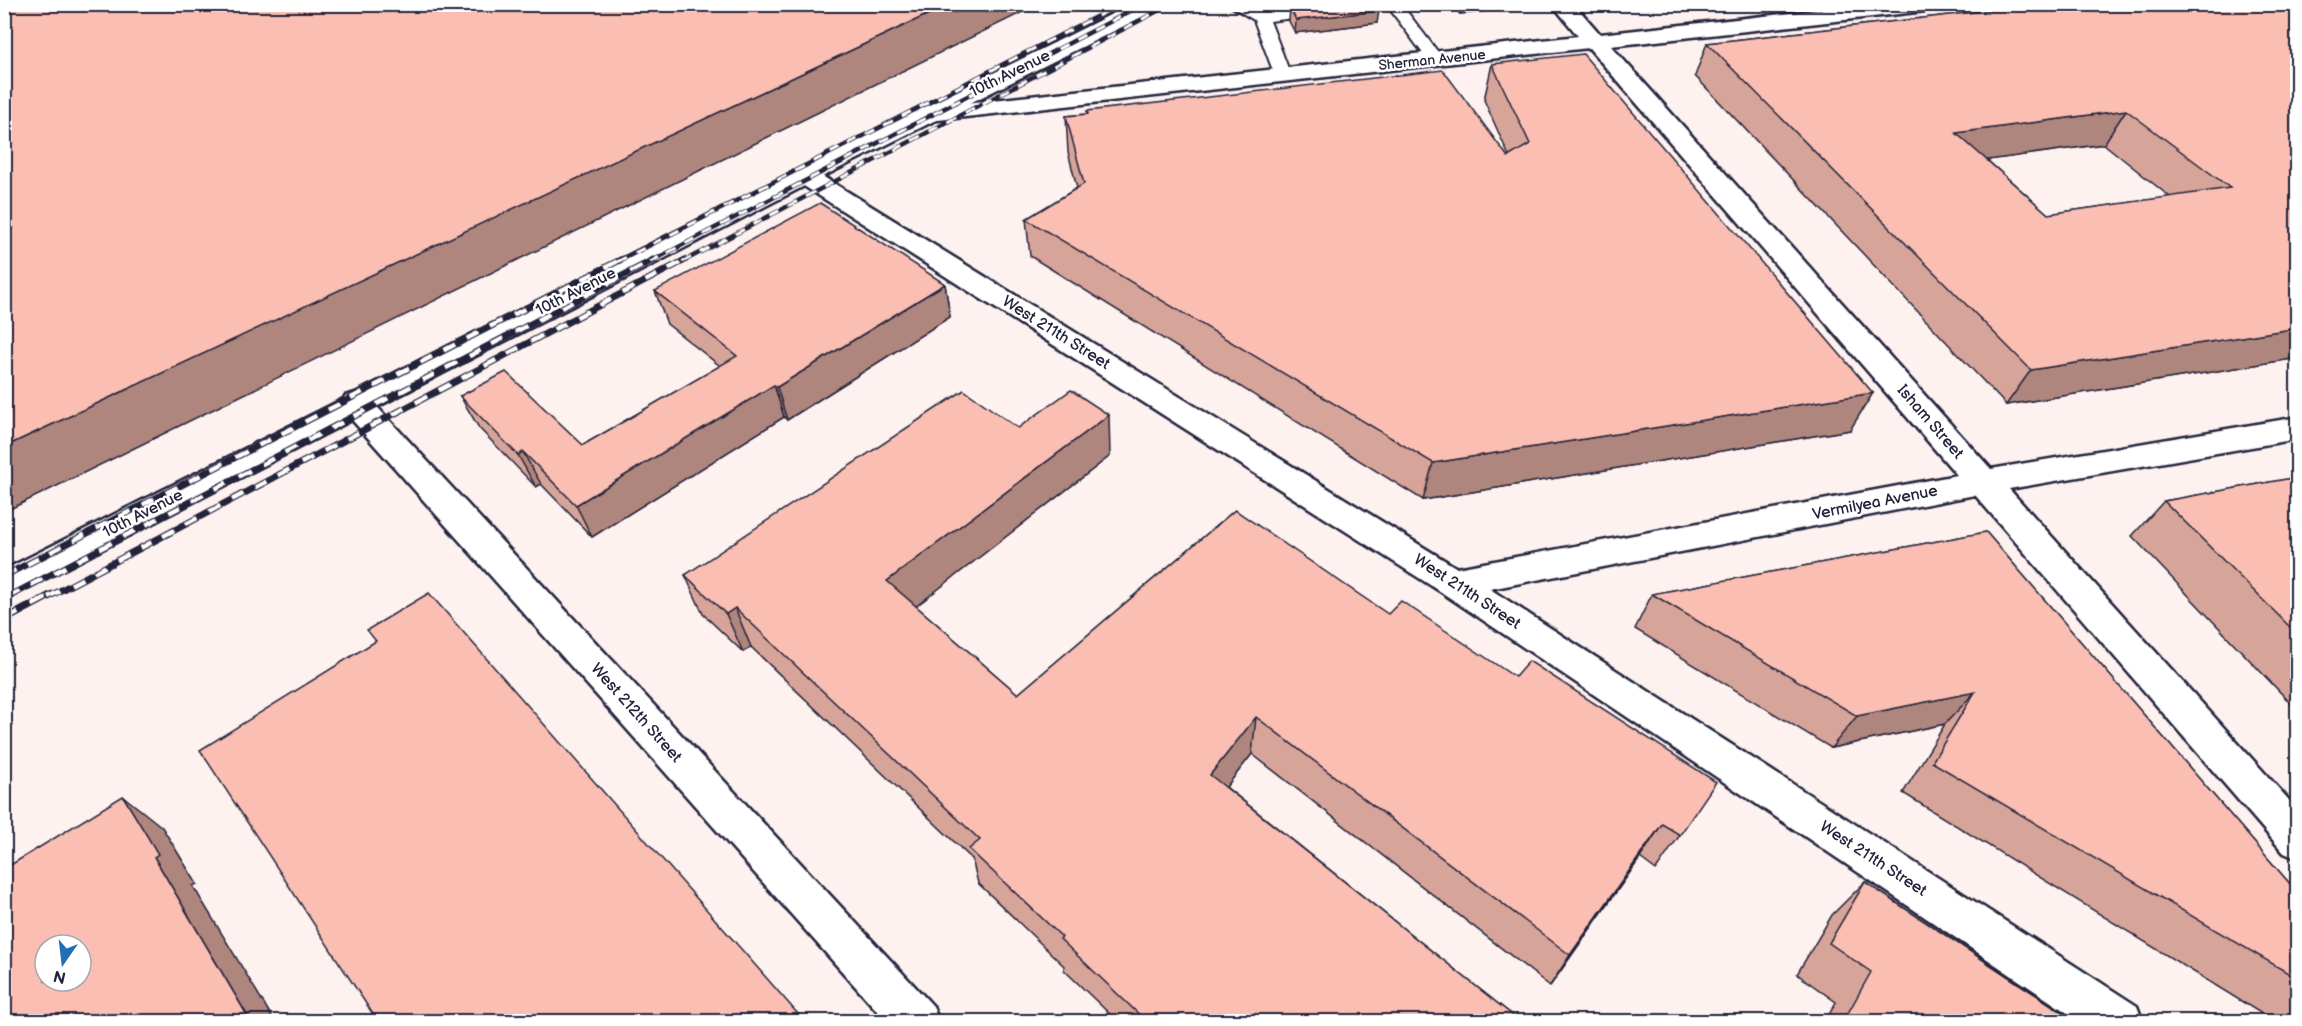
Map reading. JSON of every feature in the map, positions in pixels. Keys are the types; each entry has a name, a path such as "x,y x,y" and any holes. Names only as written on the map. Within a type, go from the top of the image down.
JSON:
{"street":[{"name":"10th Avenue","path":"4,586 356,404 1150,4"},
{"name":"Isham Street","path":"1562,4 2298,840"},
{"name":"Sherman Avenue","path":"929,114 1596,43 1935,4"},
{"name":"West 211th Street","path":"805,176 1453,582 2121,1022"},
{"name":"West 212th Street","path":"356,404 917,1022"},
{"name":"Vermilyea Avenue","path":"1453,582 1983,482 2298,428"}],"lane":[{"path":"1234,4 1261,17 1363,4"},
{"path":"1394,4 1436,60"},
{"path":"1261,17 1283,76"}],"building":[{"path":"4,4 950,4 4,447"},
{"path":"1319,4 1375,4 1379,11 1296,20 1290,8"},
{"path":"2045,4 2281,4 2298,15 2298,328 2031,370 1707,43","holes":["2126,110 2230,188 2048,214 1956,133"]},
{"path":"1583,54 1873,393 1433,463 1026,219 1084,184 1066,116 1088,114 1087,111 1443,70 1508,157 1530,144 1492,64"},
{"path":"820,203 945,284 777,387 774,385 576,505 523,452 518,455 460,396 506,372 583,445 737,356 655,291"},
{"path":"964,390 1018,428 1071,390 1109,415 887,581 1018,694 1235,510 1388,614 1401,601 1515,677 1529,661 1716,782 1680,835 1662,824 1570,955 1256,717 1210,775 1521,1022 1147,1022 969,849 980,840 735,608 726,614 685,575"},
{"path":"2298,477 2298,635 2164,501"},
{"path":"1986,532 2298,893 2298,979 1932,762 1975,692 1857,716 1652,594"},
{"path":"429,593 805,1022 378,1022 200,750 376,641 367,630"},
{"path":"123,796 158,854 154,857 251,1022 4,1022 4,869"},
{"path":"1865,882 2077,1022 1843,1022 1871,972 1829,943"}],"railway":[{"path":"617,262 1121,4"},
{"path":"650,262 1144,4"},
{"path":"682,262 1171,4"},
{"path":"4,576 620,260"},
{"path":"8,597 653,260"},
{"path":"48,597 685,260"},
{"path":"4,599 11,595"},
{"path":"4,620 51,595"}]}
